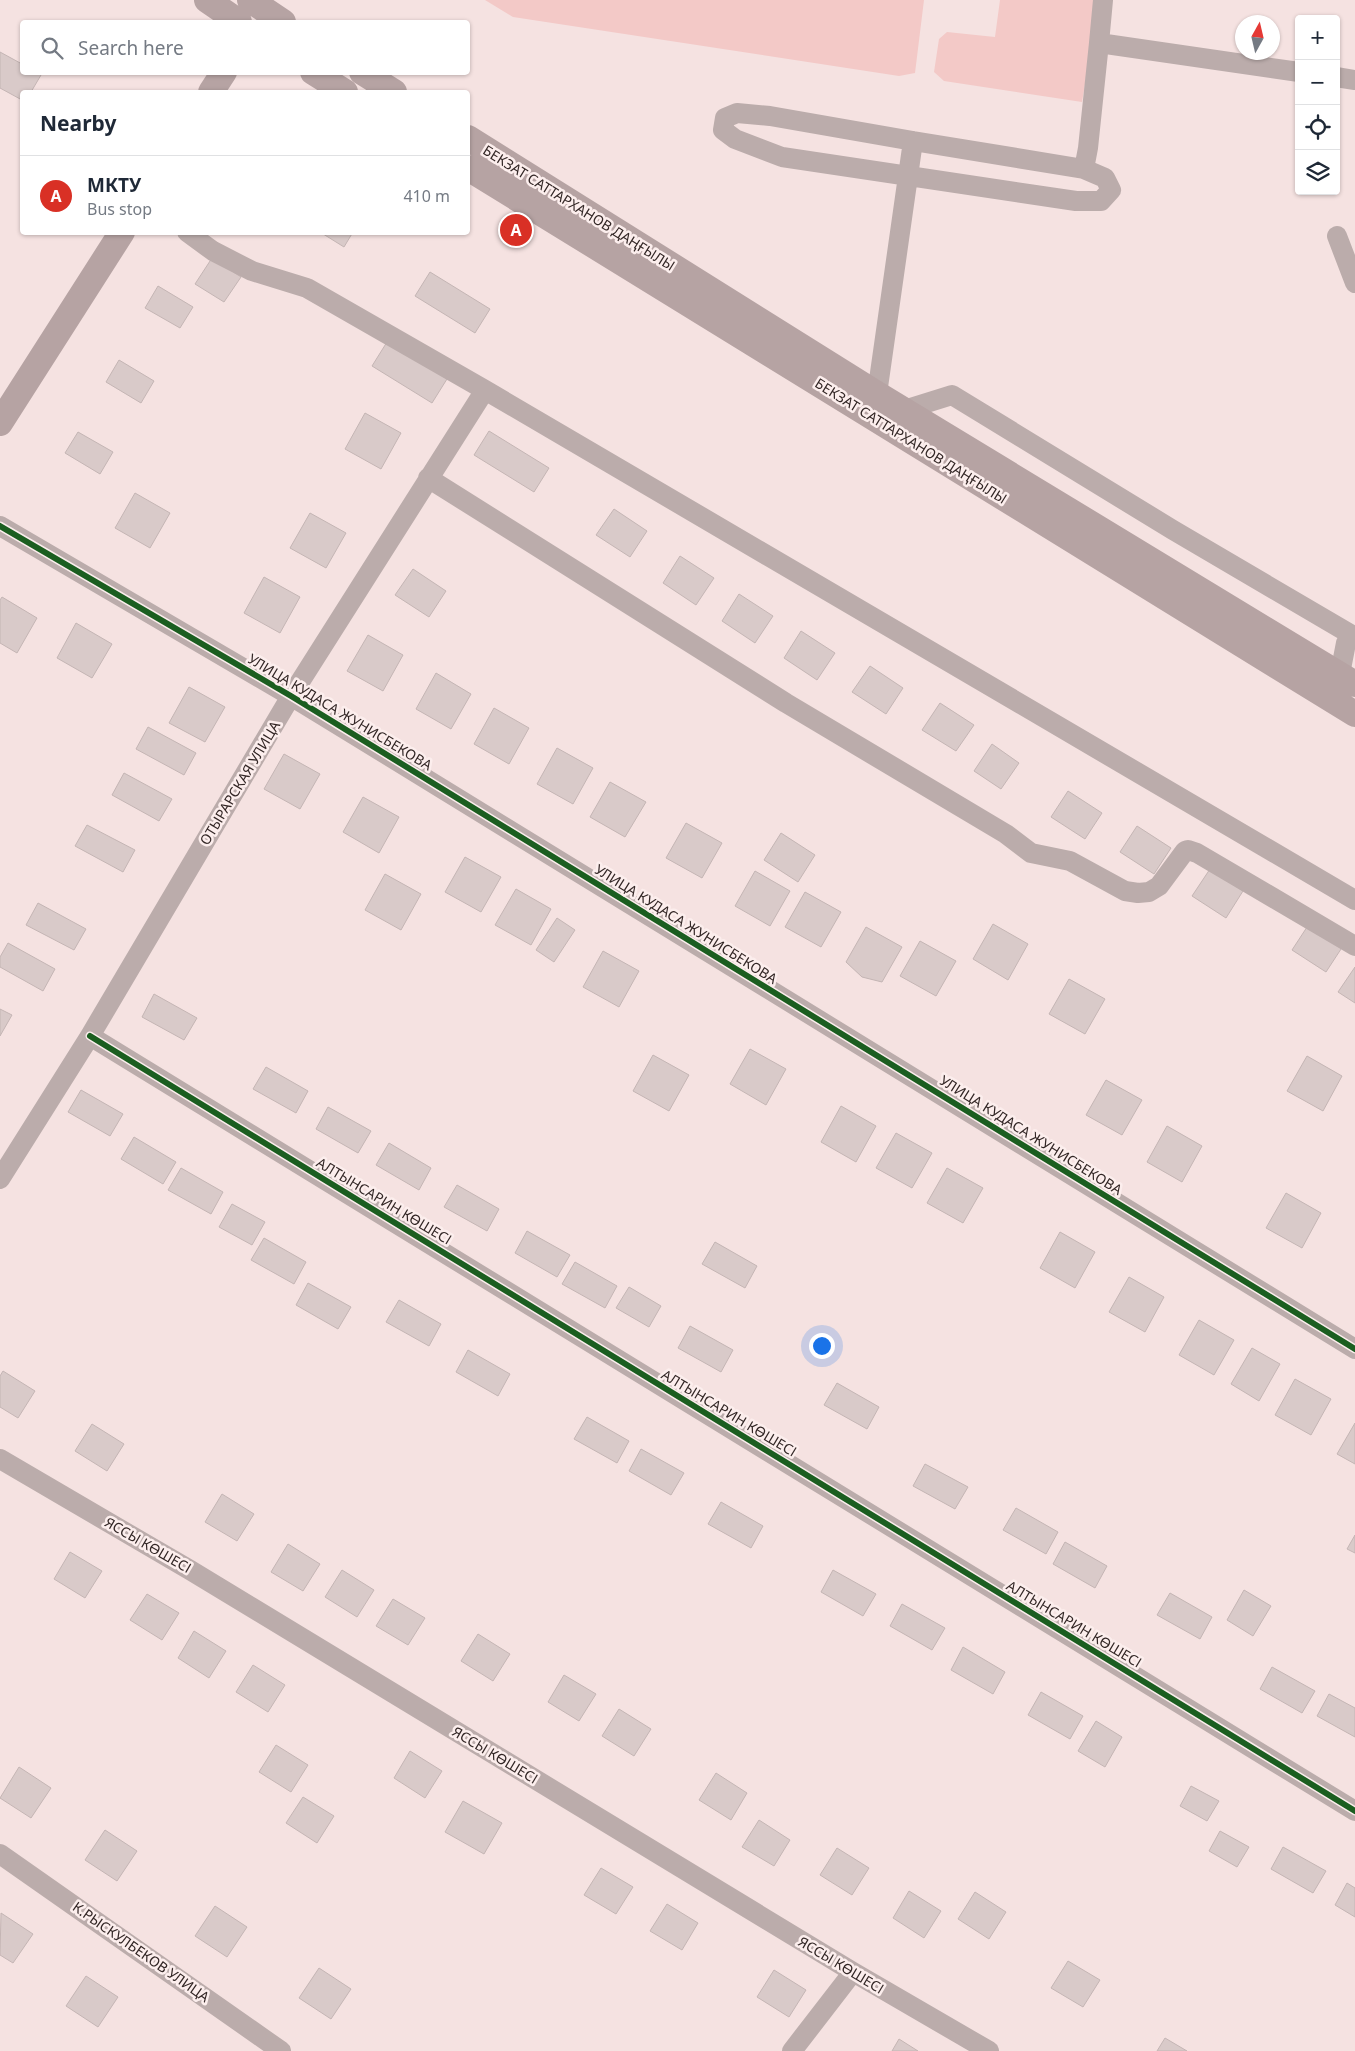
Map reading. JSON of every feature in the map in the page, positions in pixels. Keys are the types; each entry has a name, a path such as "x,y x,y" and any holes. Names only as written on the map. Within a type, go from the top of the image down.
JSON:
{"main road":[{"path":"208,0 236,20"},
{"path":"212,90 222,75"},
{"path":"318,75 342,90"},
{"path":"367,75 391,90"},
{"name":"БЕКЗАТ САТТАРХАНОВ ДАҢҒЫЛЫ","path":"470,139 877,394 1347,679"},
{"name":"БЕКЗАТ САТТАРХАНОВ ДАҢҒЫЛЫ","path":"470,169 1355,714"},
{"path":"0,422 120,235"}],"street":[{"path":"1084,169 1088,148 1103,0"},
{"path":"1099,43 1295,71"},
{"path":"1340,78 1355,80"},
{"path":"737,113 770,116 1084,169 1105,178 1111,190 1101,201 1076,201 782,157 735,139 723,130 724,118 737,113"},
{"path":"877,394 913,140"},
{"path":"191,235 213,251 252,272 307,288 1355,900"},
{"path":"1337,236 1355,283"},
{"name":"ОТЫРАРСКАЯ УЛИЦА","path":"0,1179 90,1036 291,696 484,390"},
{"path":"904,410 952,395 1174,530 1353,630 1346,643 1347,679"},
{"path":"428,478 786,703 1006,834 1031,853 1070,861 1125,891 1138,893 1149,892 1159,886 1184,851 1188,850 1197,853 1355,946"},
{"name":"УЛИЦА КУДАСА ЖУНИСБЕКОВА","path":"0,526 291,696 1355,1349"},
{"name":"АЛТЫНСАРИН КӨШЕСІ","path":"90,1036 1355,1810"},
{"name":"ЯССЫ КӨШЕСІ","path":"0,1459 190,1570 853,1972 989,2051"},
{"name":"К.РЫСКУЛБЕКОВ УЛИЦА","path":"0,1854 282,2051"},
{"path":"792,2051 853,1972"}],"shaded area":[{"path":"485,0 924,0 915,73 899,76 513,17"},
{"path":"1000,0 1099,0 1082,102 944,81 934,72 939,39 947,32 995,37"}],"building":[{"path":"0,52 20,63 20,75 41,75 32,90 20,90 20,99 0,88"},
{"path":"325,235 351,235 344,247"},
{"path":"212,258 241,277 224,302 195,284"},
{"path":"430,272 490,309 475,333 415,296"},
{"path":"158,286 193,307 180,328 145,308"},
{"path":"387,342 447,379 432,403 372,366"},
{"path":"119,360 154,381 141,403 106,382"},
{"path":"365,413 401,433 381,469 345,449"},
{"path":"489,431 549,468 534,492 474,455"},
{"path":"78,432 113,452 100,474 65,453"},
{"path":"135,493 170,513 150,548 115,528"},
{"path":"614,509 647,531 630,557 596,535"},
{"path":"310,513 346,533 326,568 290,548"},
{"path":"680,556 714,578 696,605 663,583"},
{"path":"413,569 446,591 429,617 395,595"},
{"path":"264,577 300,597 280,633 244,613"},
{"path":"739,594 773,616 755,643 722,621"},
{"path":"2,597 37,618 17,653 0,643 0,600"},
{"path":"76,623 112,644 92,678 57,658"},
{"path":"801,631 835,653 817,680 784,658"},
{"path":"368,635 403,655 383,691 347,671"},
{"path":"870,666 903,688 886,714 852,692"},
{"path":"436,673 471,694 451,729 416,709"},
{"path":"189,687 225,707 205,742 169,723"},
{"path":"940,703 974,725 956,751 922,730"},
{"path":"494,708 529,728 509,764 474,744"},
{"path":"148,727 196,753 184,775 136,749"},
{"path":"992,744 1019,763 1001,789 974,771"},
{"path":"557,748 593,768 573,804 537,784"},
{"path":"284,754 320,774 300,809 264,789"},
{"path":"124,773 172,799 159,821 112,795"},
{"path":"610,782 646,802 625,837 590,817"},
{"path":"1068,791 1102,813 1085,839 1051,817"},
{"path":"363,797 399,817 379,853 343,832"},
{"path":"686,823 722,843 702,878 666,858"},
{"path":"87,825 135,850 123,872 75,846"},
{"path":"1137,826 1171,848 1154,874 1120,852"},
{"path":"781,833 815,855 798,882 764,860"},
{"path":"465,857 501,877 481,912 445,892"},
{"path":"1210,869 1243,891 1226,918 1192,896"},
{"path":"755,871 790,891 770,926 735,906"},
{"path":"385,874 421,894 401,930 365,910"},
{"path":"516,889 551,909 531,945 495,925"},
{"path":"805,892 841,912 821,947 785,927"},
{"path":"38,903 86,929 74,950 26,925"},
{"path":"557,918 575,930 554,962 536,950"},
{"path":"993,924 1028,944 1008,980 973,959"},
{"path":"1309,924 1343,946 1326,972 1292,950"},
{"path":"866,927 902,947 882,982 862,977 846,962"},
{"path":"920,941 956,961 936,996 900,976"},
{"path":"8,943 55,969 43,991 0,967 0,957"},
{"path":"603,951 639,971 619,1007 583,987"},
{"path":"1355,967 1355,1003 1338,992"},
{"path":"1069,979 1105,999 1085,1034 1049,1014"},
{"path":"154,994 197,1018 184,1040 142,1017"},
{"path":"0,1009 12,1015 0,1036"},
{"path":"750,1049 786,1069 766,1105 730,1084"},
{"path":"653,1055 689,1075 669,1111 633,1091"},
{"path":"1307,1056 1342,1076 1323,1111 1287,1091"},
{"path":"266,1067 308,1091 296,1113 253,1089"},
{"path":"1106,1080 1142,1100 1122,1135 1086,1115"},
{"path":"81,1090 123,1114 110,1136 68,1112"},
{"path":"841,1106 876,1126 856,1162 821,1142"},
{"path":"328,1107 371,1131 358,1153 316,1129"},
{"path":"1167,1126 1202,1146 1182,1182 1147,1162"},
{"path":"896,1133 932,1153 912,1188 876,1168"},
{"path":"134,1137 176,1162 163,1184 121,1159"},
{"path":"389,1143 431,1168 419,1190 376,1165"},
{"path":"181,1168 223,1192 211,1214 168,1190"},
{"path":"947,1168 983,1188 963,1223 927,1203"},
{"path":"457,1185 499,1209 487,1231 444,1207"},
{"path":"1286,1193 1321,1213 1302,1248 1266,1228"},
{"path":"232,1204 265,1222 252,1245 219,1227"},
{"path":"527,1231 570,1255 557,1277 515,1253"},
{"path":"1060,1232 1095,1252 1075,1288 1040,1268"},
{"path":"264,1238 306,1262 294,1284 251,1260"},
{"path":"715,1242 757,1266 745,1288 702,1264"},
{"path":"575,1262 617,1286 605,1308 562,1284"},
{"path":"1129,1277 1164,1297 1145,1332 1109,1312"},
{"path":"308,1283 351,1307 338,1329 296,1305"},
{"path":"629,1287 661,1306 649,1327 616,1308"},
{"path":"399,1300 441,1324 429,1346 386,1322"},
{"path":"1199,1320 1234,1340 1214,1375 1179,1355"},
{"path":"690,1326 733,1350 721,1372 678,1348"},
{"path":"1252,1348 1280,1364 1259,1401 1231,1384"},
{"path":"468,1350 510,1374 498,1396 456,1372"},
{"path":"3,1371 35,1391 18,1418 0,1407 0,1376"},
{"path":"1295,1379 1331,1399 1311,1435 1275,1415"},
{"path":"837,1383 879,1407 867,1429 824,1405"},
{"path":"587,1417 629,1441 617,1463 574,1439"},
{"path":"1355,1423 1355,1464 1337,1454"},
{"path":"92,1424 124,1444 107,1471 75,1451"},
{"path":"641,1449 684,1473 671,1495 629,1471"},
{"path":"925,1464 968,1487 955,1509 913,1486"},
{"path":"222,1494 254,1514 237,1541 205,1522"},
{"path":"721,1502 763,1526 751,1548 708,1524"},
{"path":"1016,1508 1058,1532 1046,1554 1003,1530"},
{"path":"1355,1535 1355,1553 1347,1549"},
{"path":"1065,1542 1107,1566 1095,1588 1053,1564"},
{"path":"288,1544 320,1564 303,1591 271,1572"},
{"path":"70,1552 102,1571 85,1598 54,1579"},
{"path":"342,1570 374,1590 357,1617 325,1597"},
{"path":"833,1570 876,1594 863,1616 821,1592"},
{"path":"1244,1590 1271,1606 1253,1636 1227,1620"},
{"path":"1170,1593 1212,1617 1200,1639 1157,1615"},
{"path":"147,1594 179,1613 162,1640 130,1620"},
{"path":"393,1599 425,1618 408,1645 376,1626"},
{"path":"902,1604 945,1628 932,1650 890,1626"},
{"path":"194,1631 226,1651 209,1678 178,1658"},
{"path":"478,1634 510,1654 493,1681 461,1661"},
{"path":"963,1647 1005,1672 993,1694 951,1670"},
{"path":"253,1665 285,1685 268,1712 236,1692"},
{"path":"1272,1667 1315,1691 1302,1713 1260,1689"},
{"path":"564,1675 596,1694 579,1721 548,1702"},
{"path":"1041,1692 1083,1716 1070,1739 1028,1715"},
{"path":"1329,1694 1355,1708 1355,1737 1317,1716"},
{"path":"619,1709 651,1729 634,1756 602,1736"},
{"path":"1096,1721 1122,1737 1105,1767 1078,1751"},
{"path":"276,1745 308,1765 291,1792 259,1772"},
{"path":"410,1751 442,1771 425,1798 394,1778"},
{"path":"19,1767 51,1788 31,1818 0,1798"},
{"path":"716,1773 747,1793 731,1820 699,1800"},
{"path":"1191,1786 1219,1801 1207,1821 1180,1806"},
{"path":"303,1797 334,1816 317,1843 286,1823"},
{"path":"463,1801 502,1823 484,1854 445,1832"},
{"path":"759,1820 790,1840 774,1866 742,1847"},
{"path":"105,1830 137,1851 117,1881 85,1860"},
{"path":"1220,1831 1249,1847 1237,1867 1209,1851"},
{"path":"1283,1847 1326,1871 1313,1893 1271,1869"},
{"path":"837,1848 869,1868 852,1895 820,1875"},
{"path":"601,1868 633,1887 616,1914 584,1895"},
{"path":"1347,1883 1355,1888 1355,1917 1335,1905"},
{"path":"909,1891 941,1911 924,1938 893,1918"},
{"path":"975,1892 1006,1912 989,1939 958,1919"},
{"path":"667,1904 698,1923 682,1950 650,1931"},
{"path":"215,1906 247,1927 227,1957 195,1936"},
{"path":"1,1913 33,1934 13,1963 0,1955"},
{"path":"1068,1961 1100,1980 1083,2007 1051,1988"},
{"path":"319,1968 351,1989 331,2019 299,1998"},
{"path":"774,1970 806,1990 789,2017 757,1997"},
{"path":"86,1976 118,1997 98,2027 66,2006"},
{"path":"1165,2038 1187,2051 1157,2051"},
{"path":"899,2039 918,2051 892,2051"}],"cycle path":[{"path":"0,526 291,696 1355,1349"},
{"path":"90,1036 1355,1811"}],"place":[{"name":"МКТУ","path":"516,230"}]}
